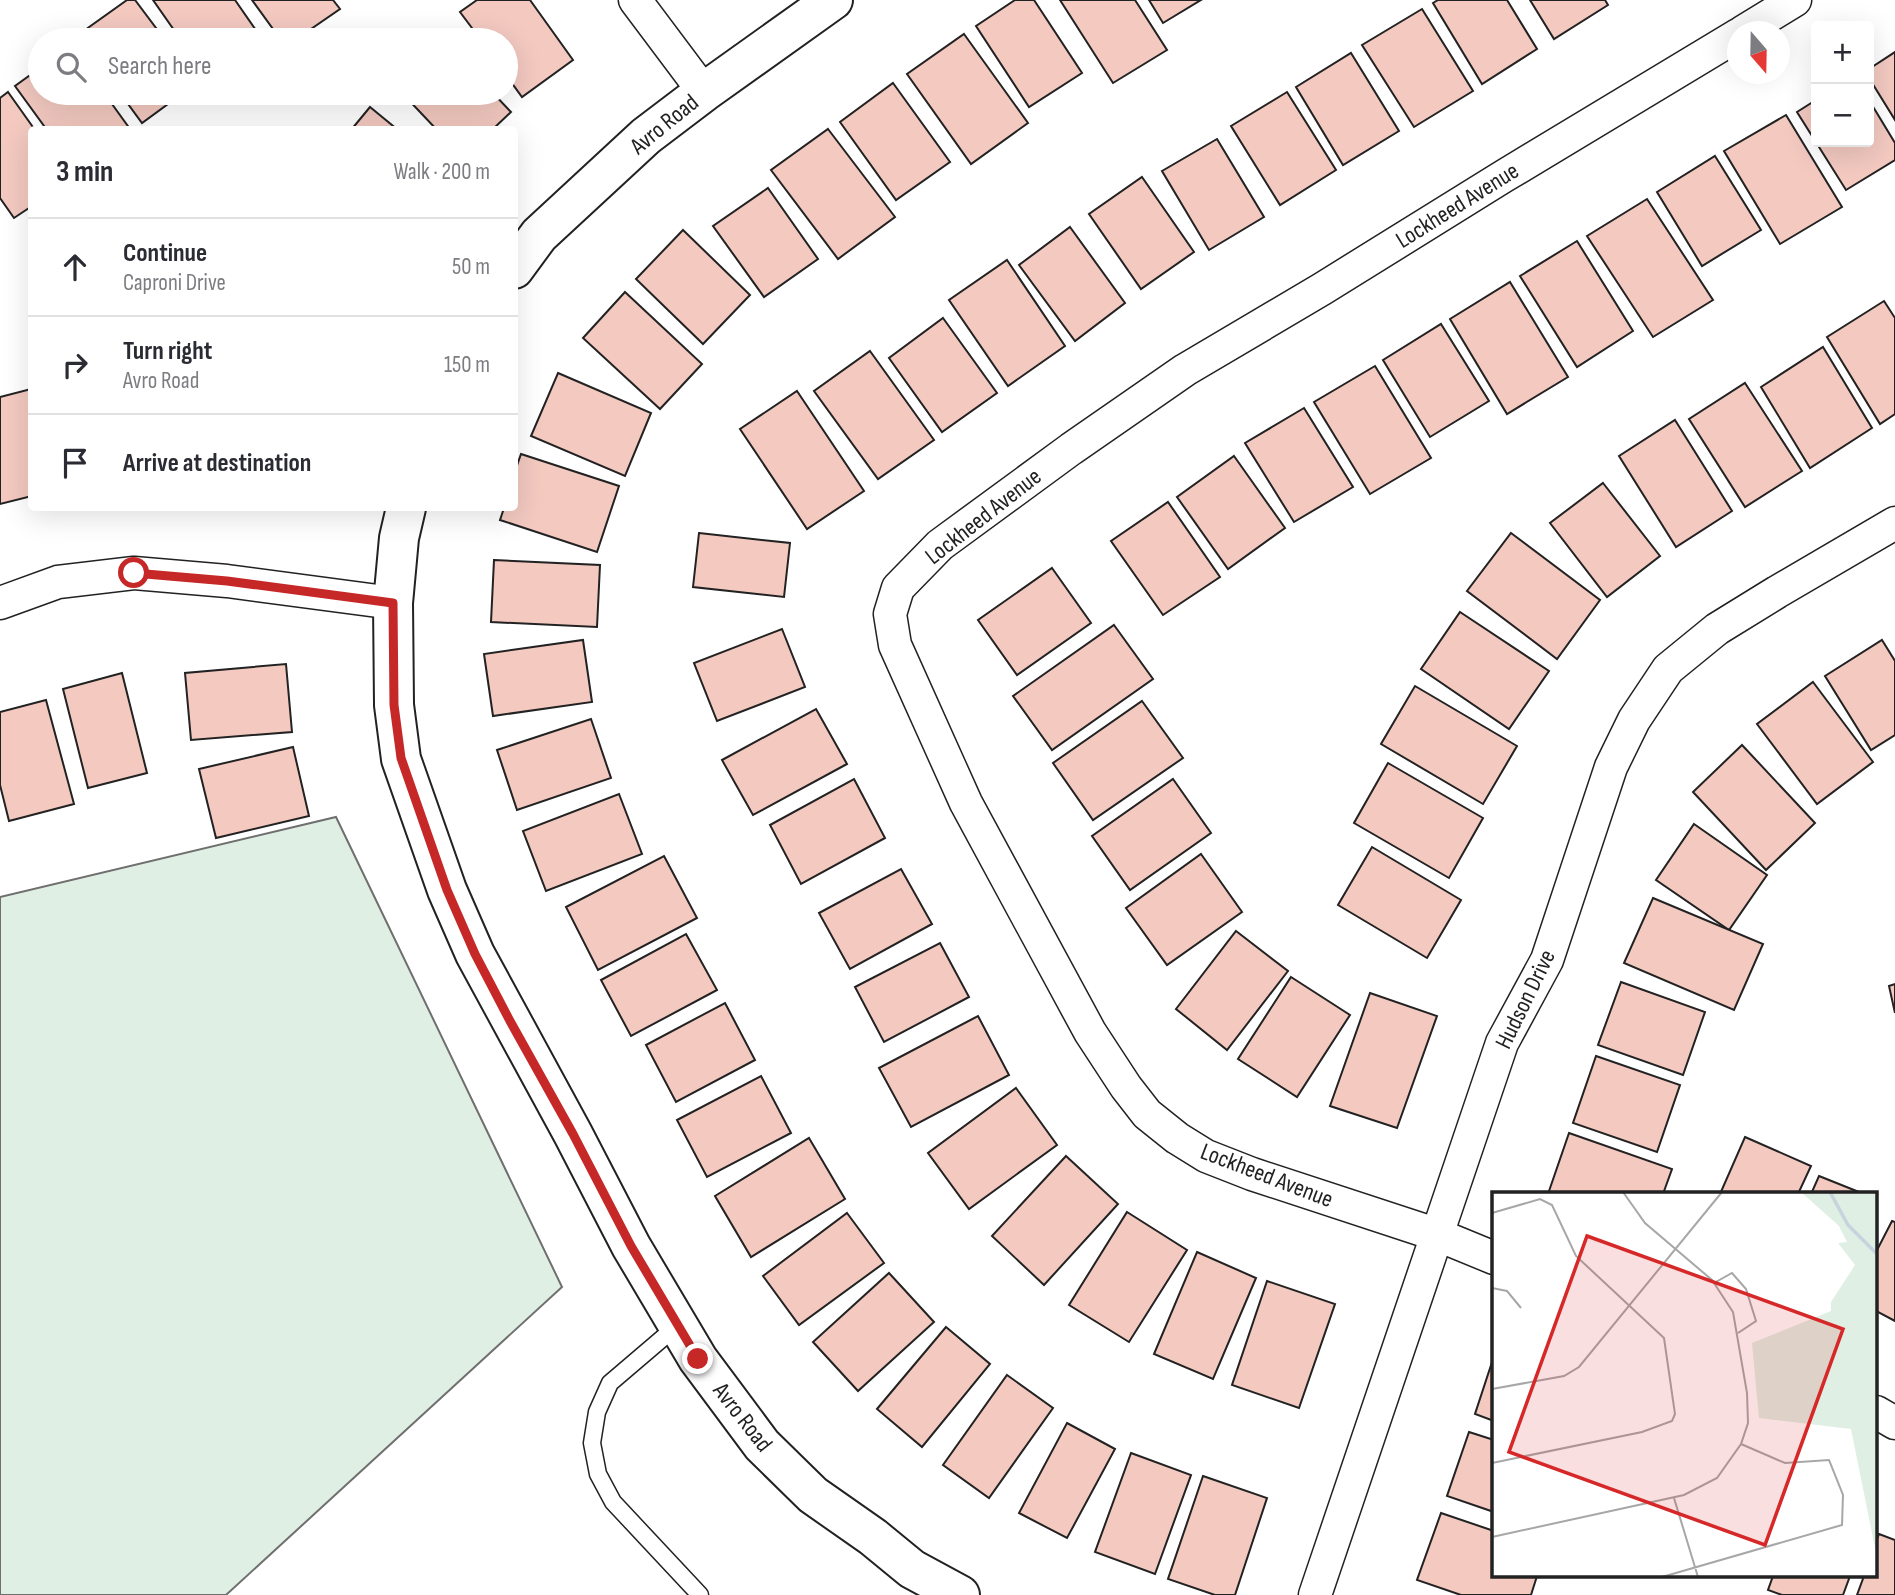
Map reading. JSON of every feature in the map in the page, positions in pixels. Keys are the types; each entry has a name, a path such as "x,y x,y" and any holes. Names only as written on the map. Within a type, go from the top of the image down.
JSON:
{"street":[{"path":"635,0 704,92"},
{"name":"Avro Road","path":"518,264 539,236 646,136 833,0"},
{"path":"1761,21 1795,0"},
{"name":"Lockheed Avenue","path":"1492,1257 1438,1235 1252,1174 1206,1156 1177,1138 1147,1114 1090,1032 966,803 895,645 890,614 898,588 940,545 1185,370 1727,42"},
{"name":"Avro Road","path":"405,511 399,538 393,603 394,705 401,758 447,890 475,954 631,1246 698,1359 762,1445 813,1495 873,1537 912,1569 954,1594"},
{"name":"Hudson Drive","path":"1315,1595 1502,1043 1547,960 1611,767 1634,720 1668,669 1717,629 1895,523"},
{"path":"0,603 58,582 134,573 227,581 393,603"},
{"path":"1878,1413 1895,1423"}],"lane":[{"path":"678,1325 610,1383 597,1412 593,1443 598,1474 613,1502 699,1595"}],"green space":[{"path":"336,817 562,1287 226,1595 0,1595 0,897"}],"building":[{"path":"127,0 135,0 156,28 88,28"},
{"path":"153,0 235,0 254,28 173,28"},
{"path":"252,0 333,0 340,9 312,28 272,28"},
{"path":"477,0 530,0 573,60 522,97 518,92 518,28 472,28 460,12"},
{"path":"1015,0 1034,0 1082,73 1029,107 976,26"},
{"path":"1060,0 1135,0 1167,50 1113,83"},
{"path":"1149,0 1201,0 1163,23"},
{"path":"1438,0 1507,0 1537,49 1482,84 1433,3"},
{"path":"1530,0 1605,0 1608,5 1554,39"},
{"path":"1422,9 1473,91 1414,127 1362,45"},
{"path":"964,34 1028,123 971,164 907,74"},
{"path":"1895,52 1895,120 1874,86 1874,66"},
{"path":"1351,53 1399,131 1343,165 1296,87"},
{"path":"28,77 28,104 15,86"},
{"path":"893,83 950,162 896,200 840,122"},
{"path":"8,92 32,126 28,126 28,209 14,218 0,198 0,98"},
{"path":"1287,92 1336,170 1280,205 1231,126"},
{"path":"1811,103 1811,134 1797,112"},
{"path":"29,105 113,105 128,126 44,126"},
{"path":"129,105 167,105 142,123"},
{"path":"413,105 504,105 511,112 496,126 433,126"},
{"path":"370,107 393,126 354,126"},
{"path":"1874,108 1895,143 1895,160 1846,190 1819,147 1874,147"},
{"path":"1786,115 1842,207 1780,244 1724,151"},
{"path":"828,129 895,217 838,259 771,170"},
{"path":"1217,139 1264,217 1209,250 1162,171"},
{"path":"1715,156 1761,230 1702,266 1657,192"},
{"path":"1142,177 1194,252 1141,289 1089,214"},
{"path":"768,188 818,259 764,297 713,226"},
{"path":"1647,199 1713,300 1653,337 1587,236"},
{"path":"1070,227 1125,303 1075,341 1019,265"},
{"path":"683,230 750,295 703,344 636,279"},
{"path":"1577,241 1633,331 1577,367 1520,276"},
{"path":"1007,260 1065,346 1008,386 949,300"},
{"path":"1510,282 1568,377 1507,414 1450,319"},
{"path":"625,292 702,364 660,409 583,338"},
{"path":"1884,301 1895,318 1895,414 1880,424 1827,337"},
{"path":"943,318 997,393 942,432 889,358"},
{"path":"1441,324 1489,401 1430,437 1383,360"},
{"path":"1823,347 1872,428 1810,468 1761,387"},
{"path":"870,351 934,440 878,479 814,391"},
{"path":"1375,366 1431,458 1370,494 1314,402"},
{"path":"558,373 651,413 625,476 531,436"},
{"path":"1745,383 1802,471 1745,507 1689,419"},
{"path":"28,390 28,497 0,504 0,397"},
{"path":"797,391 864,491 807,529 740,429"},
{"path":"1304,408 1353,487 1294,522 1245,443"},
{"path":"1675,420 1732,511 1676,547 1619,456"},
{"path":"521,454 619,486 597,552 500,520 503,511 518,511 518,463"},
{"path":"1234,456 1285,528 1228,569 1177,497"},
{"path":"1603,483 1660,556 1607,597 1550,523"},
{"path":"1168,502 1220,577 1163,615 1111,541"},
{"path":"699,533 790,543 784,597 693,587"},
{"path":"1511,533 1600,600 1557,659 1467,591"},
{"path":"494,560 600,565 597,627 491,622"},
{"path":"1052,568 1091,623 1017,675 978,620"},
{"path":"1460,612 1549,671 1509,729 1421,669"},
{"path":"1114,625 1153,679 1052,750 1013,696"},
{"path":"782,629 805,687 717,721 694,663"},
{"path":"583,640 592,702 493,716 484,654"},
{"path":"1882,640 1895,661 1895,735 1871,750 1825,676"},
{"path":"286,664 292,732 191,740 185,673"},
{"path":"122,673 147,773 88,788 63,689"},
{"path":"1813,682 1873,762 1817,804 1757,724"},
{"path":"1415,686 1517,746 1483,804 1381,744"},
{"path":"46,700 74,804 9,821 0,785 0,712"},
{"path":"1142,701 1183,758 1093,820 1053,763"},
{"path":"816,709 847,764 753,815 722,760"},
{"path":"591,719 611,778 517,810 497,750"},
{"path":"1742,745 1815,823 1766,870 1693,792"},
{"path":"293,747 309,816 216,838 199,769"},
{"path":"1388,763 1483,818 1449,878 1354,823"},
{"path":"854,779 885,838 801,884 770,825"},
{"path":"1173,779 1211,833 1130,890 1092,836"},
{"path":"619,794 642,854 546,891 523,831"},
{"path":"1694,824 1767,875 1729,930 1656,880"},
{"path":"1372,847 1461,900 1427,958 1338,905"},
{"path":"1201,854 1242,912 1167,965 1126,908"},
{"path":"664,856 697,918 598,970 566,907"},
{"path":"901,869 932,924 850,969 819,913"},
{"path":"1653,898 1763,944 1734,1010 1624,963"},
{"path":"1236,931 1288,971 1227,1050 1176,1009"},
{"path":"686,934 717,990 631,1036 601,980"},
{"path":"940,943 969,997 884,1042 855,987"},
{"path":"1291,977 1350,1015 1297,1097 1238,1059"},
{"path":"1621,982 1705,1012 1683,1075 1598,1045"},
{"path":"1895,984 1895,1013 1889,986"},
{"path":"1370,993 1437,1016 1397,1128 1330,1106"},
{"path":"725,1003 755,1060 676,1102 646,1045"},
{"path":"978,1016 1009,1075 911,1127 879,1068"},
{"path":"1596,1056 1680,1085 1657,1152 1573,1123"},
{"path":"761,1076 791,1133 707,1177 677,1120"},
{"path":"1016,1088 1057,1145 969,1209 928,1153"},
{"path":"1569,1133 1672,1169 1664,1192 1549,1192"},
{"path":"1745,1137 1811,1166 1799,1192 1721,1192"},
{"path":"809,1138 845,1199 751,1257 715,1196"},
{"path":"1066,1156 1118,1204 1044,1285 992,1236"},
{"path":"1819,1176 1859,1192 1812,1192"},
{"path":"1127,1212 1187,1250 1129,1342 1069,1305"},
{"path":"847,1213 884,1263 799,1325 763,1276"},
{"path":"1892,1221 1895,1222 1895,1321 1878,1312 1878,1248"},
{"path":"1197,1252 1256,1278 1213,1379 1154,1354"},
{"path":"889,1273 934,1322 858,1391 813,1342"},
{"path":"1267,1281 1335,1304 1299,1408 1232,1385"},
{"path":"946,1327 990,1364 922,1447 877,1409"},
{"path":"1492,1362 1492,1420 1475,1414"},
{"path":"1007,1375 1053,1408 989,1498 943,1465"},
{"path":"1067,1423 1115,1449 1067,1538 1019,1513"},
{"path":"1469,1432 1492,1439 1492,1511 1447,1496"},
{"path":"1131,1453 1191,1475 1155,1574 1095,1552"},
{"path":"1203,1476 1267,1498 1235,1595 1215,1595 1168,1579"},
{"path":"1441,1513 1492,1530 1492,1578 1536,1578 1531,1595 1461,1595 1417,1580"},
{"path":"1879,1534 1895,1540 1895,1595 1857,1595 1863,1578 1878,1578"},
{"path":"1772,1578 1849,1578 1843,1595 1782,1595 1768,1590"}],"route":[{"path":"134,573 227,581 393,603 394,705 401,758 447,890 475,954 510,1021 631,1246 698,1359"}]}
